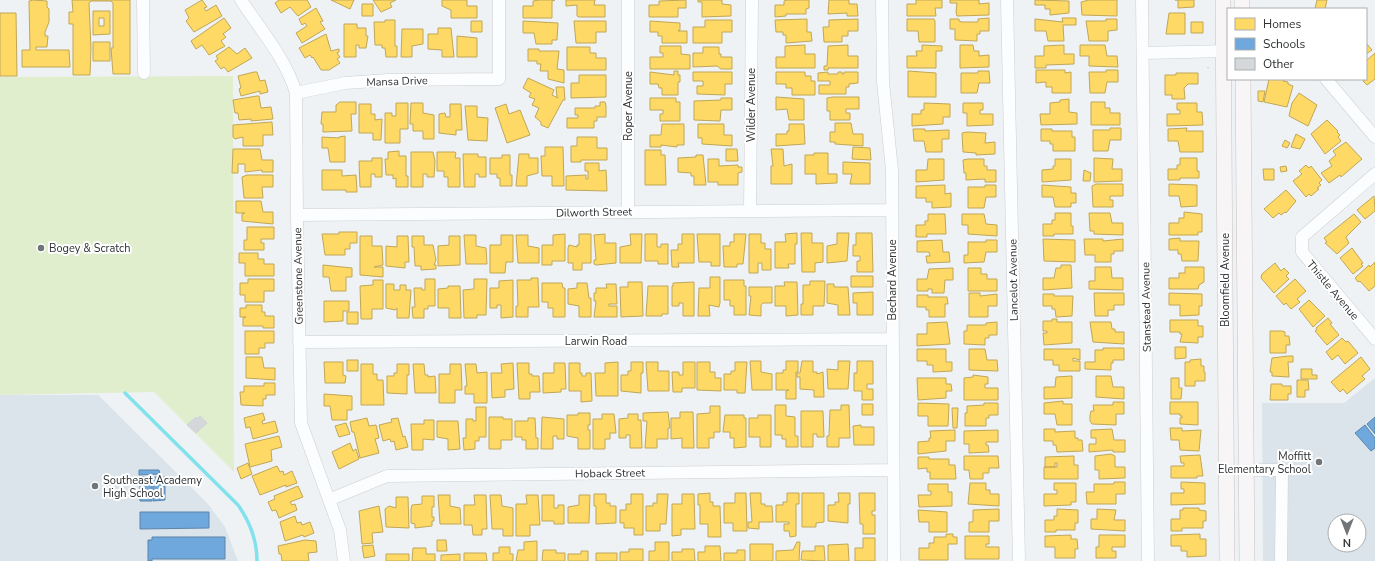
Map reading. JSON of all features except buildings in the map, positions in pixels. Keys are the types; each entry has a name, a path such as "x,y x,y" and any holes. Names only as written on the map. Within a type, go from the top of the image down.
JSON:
{"main road":[{"name":"Bloomfield Avenue","path":"1223,0 1226,51 1227,561"},
{"name":"Bloomfield Avenue","path":"1243,80 1247,561"}],"street":[{"path":"143,0 144,73"},
{"name":"Greenstone Avenue","path":"241,0 279,53 290,74 296,92 301,423 331,499 340,530 344,561"},
{"name":"Mansa Drive","path":"296,92 345,83 388,80 499,78 499,0"},
{"name":"Roper Avenue","path":"628,0 628,212"},
{"name":"Wilder Avenue","path":"750,211 752,0"},
{"name":"Bechard Avenue","path":"882,0 883,82 892,170 891,210 894,561"},
{"name":"Lancelot Avenue","path":"1007,0 1018,561"},
{"name":"Stanstead Avenue","path":"1142,0 1144,53 1148,561"},
{"path":"1144,53 1226,51"},
{"path":"1327,80 1375,137"},
{"name":"Thistle Avenue","path":"1375,174 1302,237 1302,252 1375,339"},
{"name":"Dilworth Street","path":"297,215 891,210"},
{"name":"Larwin Road","path":"299,342 892,339"},
{"name":"Hoback Street","path":"331,499 387,476 893,470"},
{"path":"1246,470 1279,470 1282,474 1282,561"}],"shaded area":[{"name":"Moffitt Elementary School","path":"1375,378 1375,561 1263,561 1262,403 1344,403"},
{"name":"Southeast Academy High School","path":"0,395 98,395 208,504 225,527 238,561 0,561"}],"green space":[{"path":"233,76 234,472 154,392 0,395 0,77"}],"waterway":[{"path":"125,393 238,505 252,532 256,546 257,561"}],"place":[{"name":"Bogey & Scratch","path":"41,248"},
{"name":"Moffitt Elementary School","path":"1319,462"},
{"name":"Southeast Academy High School","path":"95,486"}]}
